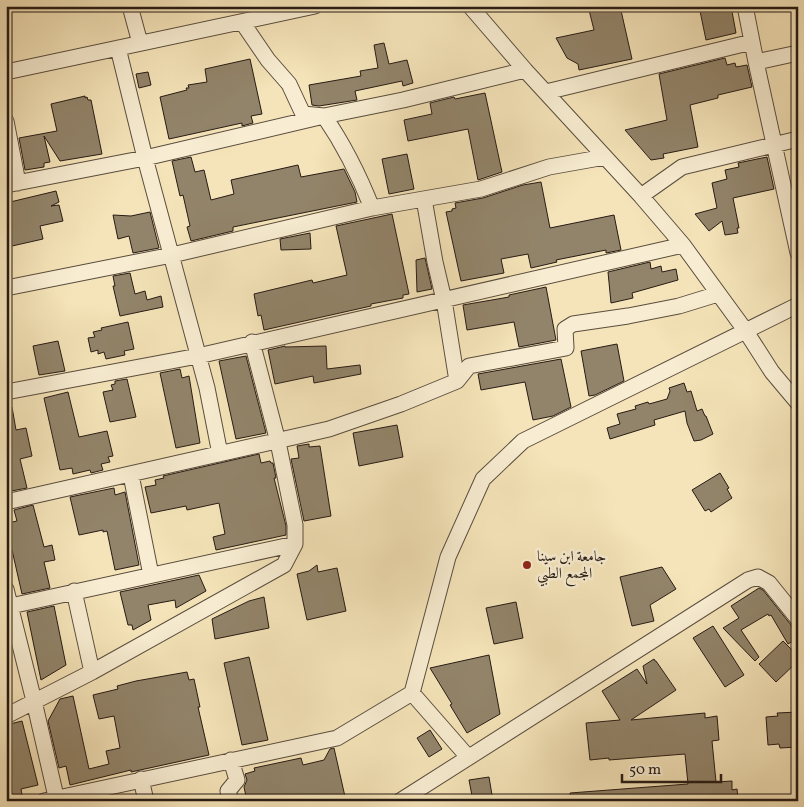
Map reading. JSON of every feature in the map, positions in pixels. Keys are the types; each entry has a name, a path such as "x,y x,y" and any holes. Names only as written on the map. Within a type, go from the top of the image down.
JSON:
{"street":[{"path":"130,6 140,43"},
{"path":"6,72 315,6"},
{"path":"470,6 525,70 641,196 683,245 745,330 772,372 798,403"},
{"path":"745,6 798,253"},
{"path":"242,22 268,60 289,84 303,114 324,116"},
{"path":"546,92 752,42"},
{"path":"118,48 145,158 198,356 220,454"},
{"path":"756,62 798,53"},
{"path":"6,121 12,184 145,158 324,116 403,100 525,70"},
{"path":"324,116 355,168 372,208"},
{"path":"641,196 682,167 798,139"},
{"path":"6,288 172,255 372,208 481,189 549,167 605,157"},
{"path":"424,199 444,300 457,381"},
{"path":"6,392 198,356 252,342 683,245"},
{"path":"6,502 329,429 401,404 457,381 469,366 566,348 566,329 573,324 680,306 718,294"},
{"path":"6,589 8,606 34,701 52,800 141,779 337,738 412,692 448,557 483,479 523,441 798,305"},
{"path":"6,716 92,672 284,565 295,544 295,525 278,442 252,342"},
{"path":"131,474 151,575"},
{"path":"8,606 295,544"},
{"path":"400,801 748,580 758,577 769,583 798,619"},
{"path":"74,591 92,672"},
{"path":"412,692 468,758"},
{"path":"231,760 237,780 228,791 231,801"},
{"path":"141,779 146,801"}],"building":[{"path":"588,6 620,6 632,59 579,70 578,64 567,58 556,38 594,30"},
{"path":"699,6 731,6 736,33 706,40"},
{"path":"384,43 389,64 407,60 413,83 403,86 402,81 355,91 357,100 319,106 312,105 309,85 361,76 360,71 378,68 374,45"},
{"path":"725,58 727,65 735,63 736,67 747,65 752,87 718,95 718,98 690,105 698,147 663,154 664,158 651,160 625,130 667,120 659,74"},
{"path":"250,59 262,114 251,116 253,123 242,126 242,123 169,139 160,97 187,90 186,88 189,88 188,85 207,82 205,69"},
{"path":"148,72 151,85 139,88 136,74"},
{"path":"485,93 502,172 478,180 468,129 408,141 404,120 432,114 430,103 454,97 455,99"},
{"path":"85,96 88,100 91,100 102,154 60,161 44,136 50,162 44,163 44,167 25,170 19,138 57,131 51,104"},
{"path":"407,154 414,189 389,194 382,159"},
{"path":"191,157 195,172 204,170 211,200 234,194 231,180 298,165 301,177 344,169 355,192 357,202 233,227 233,231 191,241 187,227 190,226 183,195 180,196 172,161"},
{"path":"767,157 774,189 733,198 739,228 737,228 738,233 725,235 722,221 709,231 695,214 717,208 712,183 727,179 725,170 739,167 738,163"},
{"path":"541,182 550,228 614,215 621,250 606,253 606,250 556,260 557,262 531,268 528,254 501,259 504,273 461,281 446,212 456,208 455,203 483,198 523,185"},
{"path":"56,191 59,202 51,206 59,205 63,221 40,226 43,239 12,246 6,221 6,203"},
{"path":"150,212 159,248 133,253 129,236 118,239 113,215 131,216"},
{"path":"392,214 409,294 403,295 403,298 371,304 371,306 264,330 261,315 258,316 254,294 312,280 313,283 347,275 336,226"},
{"path":"310,233 311,249 281,250 280,239"},
{"path":"425,258 432,289 417,292 416,260"},
{"path":"650,262 651,269 661,266 662,272 676,269 678,280 632,293 633,298 611,303 608,272"},
{"path":"130,273 135,294 145,291 147,300 161,296 163,307 120,316 113,286 115,286 113,276"},
{"path":"546,287 556,340 519,347 514,322 467,330 463,305 509,297 509,295"},
{"path":"128,322 134,349 124,351 125,355 106,359 104,352 98,354 98,350 91,352 88,338 95,337 93,332 102,330 101,328"},
{"path":"58,341 65,371 39,375 33,346"},
{"path":"617,344 624,381 589,396 581,351"},
{"path":"285,346 326,346 327,369 360,365 361,374 314,383 313,376 275,384 268,350"},
{"path":"246,356 266,433 236,439 219,361"},
{"path":"561,359 571,407 553,416 533,420 525,382 481,390 478,374"},
{"path":"180,369 182,378 189,376 200,443 176,448 160,373"},
{"path":"127,379 136,417 110,422 103,392 113,390 111,385 115,384 115,381"},
{"path":"684,383 687,392 691,391 697,411 702,409 706,416 713,434 694,441 687,423 685,411 654,420 655,425 610,439 607,428 620,424 617,414 636,409 635,406 648,402 649,404 667,399 670,391 669,388"},
{"path":"68,392 79,437 107,431 113,456 108,457 110,462 101,464 103,470 91,473 90,470 73,474 72,468 60,470 44,398"},
{"path":"6,407 12,407 16,430 26,428 32,456 20,459 27,488 6,492"},
{"path":"397,425 403,457 359,466 353,433"},
{"path":"309,444 309,447 320,446 331,516 304,521 291,459 299,458 297,446"},
{"path":"259,454 261,463 270,461 273,463 276,478 274,478 286,526 286,535 216,550 213,537 225,534 219,503 187,510 186,506 151,513 145,487 156,485 155,480 164,478 163,476"},
{"path":"720,473 729,488 727,489 732,498 711,512 709,509 705,511 692,490"},
{"path":"114,488 115,495 125,492 139,565 115,570 107,531 103,532 103,530 79,535 70,497"},
{"path":"33,505 44,547 52,545 55,560 44,562 50,588 22,594 12,550 10,550 6,535 10,534 8,523 17,521 14,510"},
{"path":"317,565 318,572 337,568 346,611 307,620 297,574 309,571"},
{"path":"662,567 676,589 650,605 654,621 632,626 620,577"},
{"path":"199,575 206,591 176,608 175,600 148,605 151,620 133,630 132,625 128,625 120,592"},
{"path":"759,588 763,590 791,625 798,638 788,644 771,615 769,616 768,614 741,630 759,657 755,661 723,628 739,618 731,606"},
{"path":"264,597 269,628 215,639 212,619 249,601"},
{"path":"516,602 523,638 494,644 486,608"},
{"path":"54,606 66,665 41,680 27,612"},
{"path":"713,626 744,675 725,687 693,638"},
{"path":"783,641 798,656 798,661 776,682 759,664"},
{"path":"489,655 500,714 467,733 430,668"},
{"path":"249,657 268,740 242,745 224,663"},
{"path":"654,659 676,690 631,720 705,713 705,718 717,716 719,740 712,741 716,782 732,781 732,790 737,789 738,799 734,799 734,801 570,801 570,793 688,784 685,754 590,760 586,723 620,720 602,691 637,669 647,684 643,666"},
{"path":"187,672 189,680 194,679 209,755 131,772 131,770 70,785 66,766 59,768 48,721 60,699 73,696 89,769 109,764 106,751 120,748 114,716 99,719 93,695 118,689 117,686 136,681"},
{"path":"798,712 798,747 780,748 779,744 768,745 766,717 778,716 777,713"},
{"path":"22,721 38,785 21,789 22,795 11,798 6,777 6,725"},
{"path":"430,730 442,749 429,757 417,738"},
{"path":"334,748 346,801 247,801 244,787 247,780 245,774 255,771 254,768 301,758 303,765 324,760 330,749"},
{"path":"489,777 493,801 473,801 469,780"}],"place":[{"name":"جامعة ابن سينا المجمع الطبي","path":"527,565"}]}
